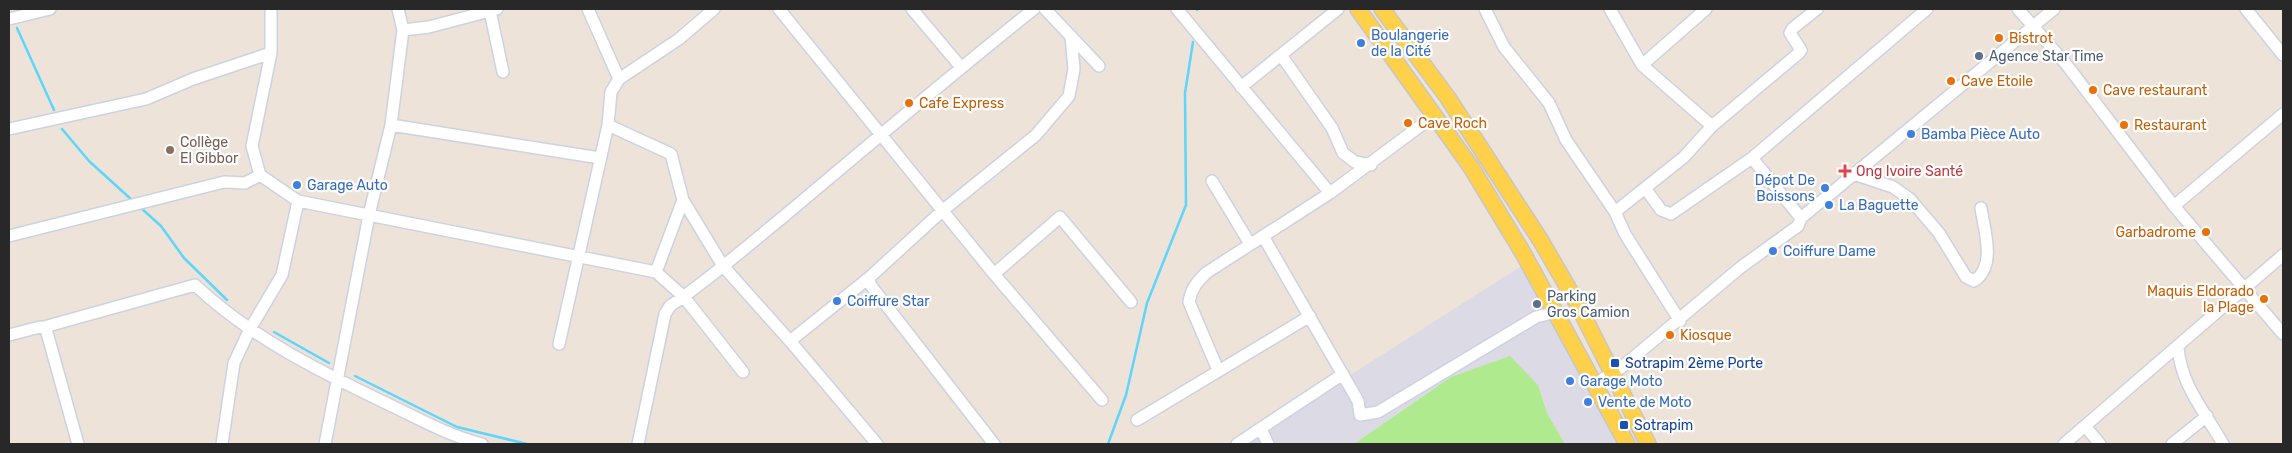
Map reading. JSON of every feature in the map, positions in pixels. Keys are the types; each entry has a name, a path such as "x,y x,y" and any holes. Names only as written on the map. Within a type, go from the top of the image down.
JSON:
{"main road":[{"path":"1358,9 1471,168 1523,253 1627,444"},
{"path":"1382,9 1448,98 1513,197 1578,305 1648,444"}],"street":[{"path":"9,19 50,9"},
{"path":"271,9 271,53 252,146 260,175 298,201 578,255 656,272 684,297 743,372"},
{"path":"325,444 369,215 391,125 403,30 398,9"},
{"path":"588,9 619,79"},
{"path":"560,344 608,125 611,92 619,79 679,39 714,9"},
{"path":"779,9 880,136 994,274 1102,400"},
{"path":"912,9 960,66"},
{"path":"638,444 665,314 670,306 723,266 880,136 960,66 1034,9"},
{"path":"1045,9 1099,66"},
{"path":"1177,9 1330,193"},
{"path":"1241,87 1338,9"},
{"path":"1486,9 1504,47 1549,103 1566,140 1615,212 1625,234 1680,321"},
{"path":"1610,9 1642,65 1712,126"},
{"path":"1642,65 1706,9"},
{"path":"1615,212 1684,158 1712,126 1799,53 1801,50 1790,33 1793,28 1817,9"},
{"path":"1645,188 1661,210 1671,214 1752,158 1913,13 1927,9"},
{"path":"2018,9 2066,64 2174,206 2283,334"},
{"path":"1595,384 1613,374 1680,321 1741,268 1798,226 1801,218 2054,9"},
{"path":"2246,9 2283,55"},
{"path":"403,30 429,27 493,10 503,72"},
{"path":"790,341 870,276 942,211 1036,134 1069,96 1074,69 1071,36"},
{"path":"9,129 140,101 193,79 271,53"},
{"path":"1281,56 1327,121 1343,152 1355,162 1371,164"},
{"path":"2174,206 2283,114"},
{"path":"1218,370 1189,302 1191,292 1206,273 1330,193 1435,115"},
{"path":"391,125 600,158"},
{"path":"608,125 671,154 683,200 723,266 790,341 877,444"},
{"path":"1752,158 1801,218"},
{"path":"1854,174 1893,186 1910,199 1939,233 1966,276 1974,281 1982,276 1988,260 1981,208"},
{"path":"9,236 224,182 245,183 260,175"},
{"path":"1212,181 1250,244"},
{"path":"656,272 683,200"},
{"path":"222,444 234,363 250,329 282,275 298,201"},
{"path":"994,274 1060,217 1131,302"},
{"path":"1262,236 1358,401 1360,416 1378,412 1536,317 1556,312"},
{"path":"2064,444 2283,255"},
{"path":"870,276 869,282 872,287 994,444"},
{"path":"9,335 195,285 220,308 250,329 338,380 446,432 482,444"},
{"path":"1137,420 1310,316"},
{"path":"44,327 78,444"},
{"path":"2178,346 2179,361 2184,378 2223,444"},
{"path":"1237,444 1343,374"},
{"path":"2172,444 2207,416"},
{"path":"2085,426 2100,444"},
{"path":"1261,429 1268,444"}],"shaded area":[{"path":"1526,263 1626,444 1565,444 1547,413 1538,385 1451,377 1354,444 1242,444"}],"green space":[{"path":"1510,356 1538,385 1547,413 1565,444 1354,444 1451,377"}],"waterway":[{"path":"17,28 54,110"},
{"path":"1108,444 1126,395 1147,303 1186,205 1185,93 1193,42"},
{"path":"62,129 89,161 133,201"},
{"path":"141,208 161,226 184,258 227,300"},
{"path":"274,332 329,363"},
{"path":"355,376 457,427 527,444"}],"place":[{"name":"Bistrot","path":"1999,38"},
{"name":"Boulangerie de la Cité","path":"1361,43"},
{"name":"Agence Star Time","path":"1979,56"},
{"name":"Cave Etoile","path":"1951,81"},
{"name":"Cave restaurant","path":"2093,90"},
{"name":"Cafe Express","path":"909,103"},
{"name":"Cave Roch","path":"1408,123"},
{"name":"Restaurant","path":"2124,125"},
{"name":"Bamba Pièce Auto","path":"1911,134"},
{"name":"Collège El Gibbor","path":"170,150"},
{"name":"Ong Ivoire Santé","path":"1845,171"},
{"name":"Garage Auto","path":"297,185"},
{"name":"Dépot De Boissons","path":"1825,188"},
{"name":"La Baguette","path":"1829,205"},
{"name":"Garbadrome","path":"2206,232"},
{"name":"Coiffure Dame","path":"1773,251"},
{"name":"Maquis Eldorado la Plage","path":"2264,299"},
{"name":"Coiffure Star","path":"837,301"},
{"name":"Parking Gros Camion","path":"1537,304"},
{"name":"Kiosque","path":"1670,335"},
{"name":"Sotrapim 2ème Porte","path":"1615,363"},
{"name":"Garage Moto","path":"1570,381"},
{"name":"Vente de Moto","path":"1588,402"},
{"name":"Sotrapim","path":"1624,425"}]}
